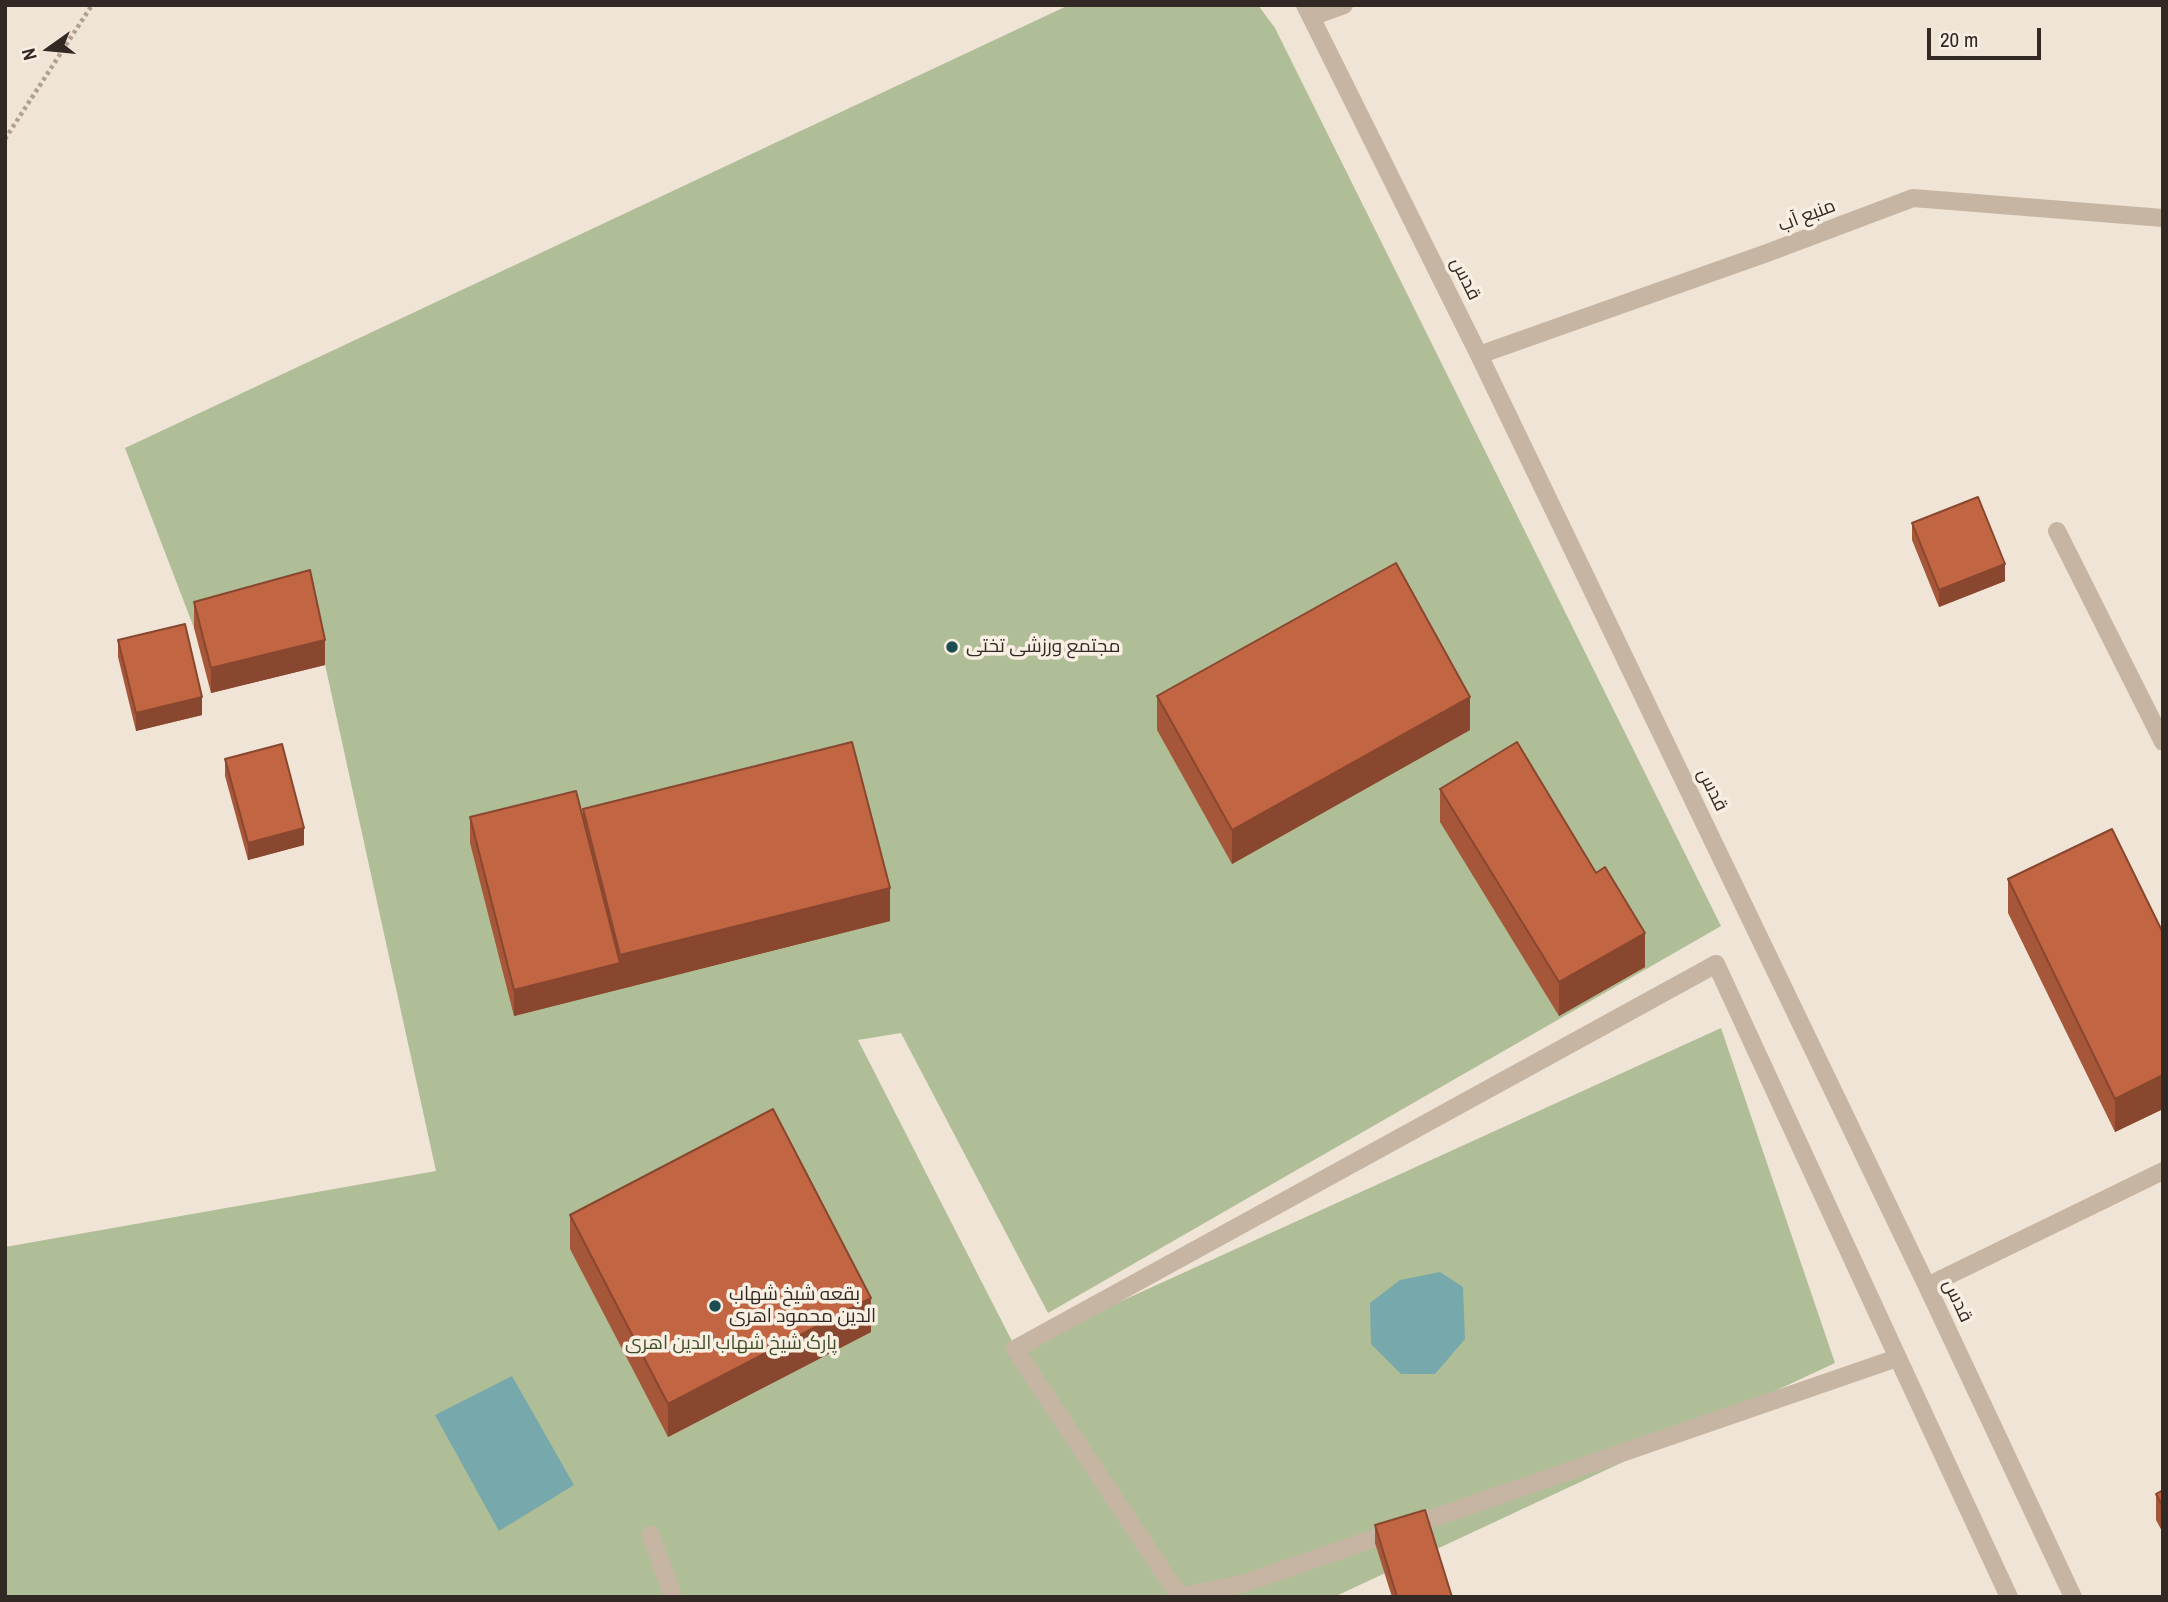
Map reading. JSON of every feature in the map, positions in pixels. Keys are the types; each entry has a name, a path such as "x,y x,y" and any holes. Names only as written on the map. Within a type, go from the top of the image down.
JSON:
{"street":[{"path":"1308,11 1344,5"},
{"name":"قدس","path":"1308,11 1479,355 1927,1286 2073,1597"},
{"name":"منبع آب","path":"1479,355 1913,198 2163,218"},
{"path":"2057,531 2158,721 2163,742"},
{"path":"1900,1365 1242,1584 1177,1596 1015,1349 1716,964 2009,1597"},
{"path":"1927,1286 2163,1171"},
{"path":"651,1535 673,1597"}],"path":[{"path":"5,139 92,5"}],"green space":[{"name":"مجتمع ورزشی تختی","path":"1069,5 1258,5 1275,28 1721,926 1048,1313 901,1033 858,1040 1016,1349 1721,1028 1835,1363 1334,1597 5,1597 5,1247 436,1171 310,596 194,628 125,448"}],"water":[{"path":"1440,1272 1463,1287 1465,1339 1435,1374 1401,1374 1371,1344 1370,1303 1400,1280"},
{"path":"512,1376 574,1485 499,1531 435,1415"}],"building":[{"path":"1978,497 2005,564 1939,590 1912,523"},
{"path":"1396,563 1470,697 1232,830 1157,696"},
{"path":"310,570 325,640 211,668 194,602"},
{"path":"185,624 202,697 136,713 118,640"},
{"path":"852,742 890,888 620,955 583,809"},
{"path":"1517,742 1596,873 1605,867 1645,933 1559,982 1440,789"},
{"path":"282,744 304,828 248,843 225,759"},
{"path":"576,791 620,963 514,990 470,817"},
{"path":"2112,829 2163,933 2163,1075 2115,1099 2008,879"},
{"path":"773,1109 871,1298 668,1404 570,1215"},
{"path":"2163,1490 2163,1507 2156,1494"},
{"path":"1425,1510 1452,1597 1397,1597 1375,1525"}],"place":[{"name":"مجتمع ورزشی تختی","path":"952,647"},
{"name":"بقعه شیخ شهاب الدین محمود اهرى","path":"715,1306"}],"park label":[{"name":"پارک شیخ شهاب الدین اهری","path":"731,1344"}]}
